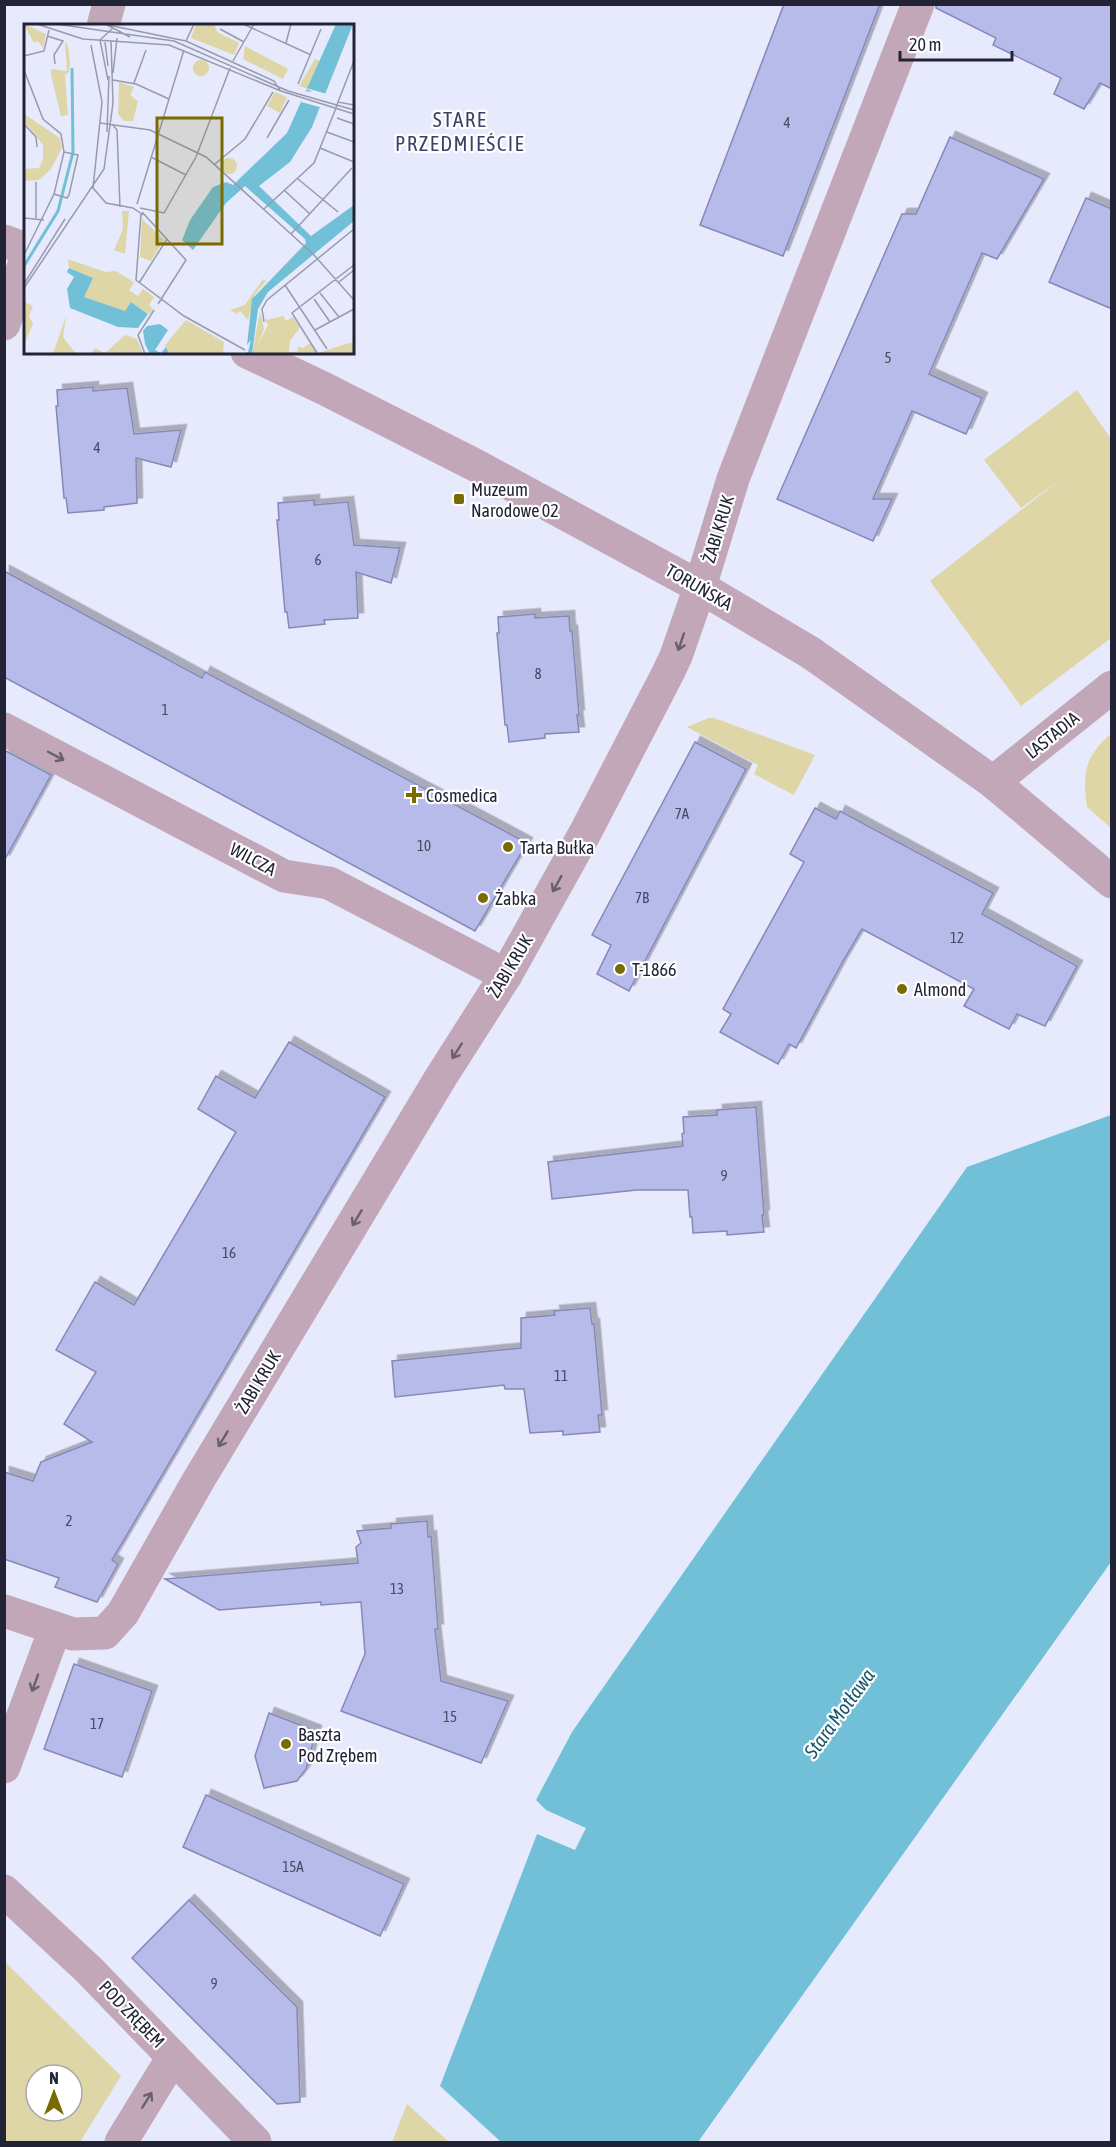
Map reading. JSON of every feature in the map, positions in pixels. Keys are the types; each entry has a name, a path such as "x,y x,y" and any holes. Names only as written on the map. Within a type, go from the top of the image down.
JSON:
{"street":[{"path":"104,24 110,4"},
{"name":"ŻABI KRUK","path":"55,1629 73,1634 105,1633 123,1613 198,1481 435,1087 506,975 580,842 676,656 733,479 918,4"},
{"path":"4,241 24,248"},
{"path":"4,324 24,265"},
{"name":"TORUŃSKA","path":"252,354 475,465 700,587 828,664 993,782 1112,882"},
{"name":"LASTADIA","path":"993,782 1112,687"},
{"name":"WILCZA","path":"4,729 284,876 329,883 506,975"},
{"path":"4,1611 55,1629 4,1767"},
{"name":"POD ZRĘBEM","path":"4,1891 89,1970 255,2142"},
{"path":"121,2142 173,2057"}],"shaded area":[{"path":"1077,390 1111,439 1111,638 1021,706 930,581 1061,479 1021,508 984,460"},
{"path":"709,718 815,755 794,795 754,774 758,765 687,727"},
{"path":"1111,734 1111,828 1087,807 1085,785 1087,766 1091,758"},
{"path":"4,1961 121,2076 80,2142 5,2142"},
{"path":"407,2104 449,2142 392,2142"}],"water":[{"name":"Stara Motława","path":"1111,1115 1111,1562 698,2142 501,2142 440,2086 537,1834 575,1850 586,1828 546,1810 536,1800 572,1732 967,1167"}],"building":[{"path":"784,4 880,4 783,256 700,225"},
{"path":"936,4 1112,4 1112,89 1100,83 1084,109 1054,94 1061,78 993,45 996,38 936,8"},
{"path":"950,137 1044,179 997,259 982,253 929,374 982,398 966,434 912,411 873,499 892,499 873,541 777,499 902,214 916,214"},
{"path":"1086,198 1112,209 1112,309 1049,282"},
{"path":"93,387 93,391 127,388 134,434 181,430 171,467 136,458 137,503 104,507 104,510 68,513 66,498 64,498 56,406 58,406 57,390"},
{"path":"314,500 314,505 348,502 354,545 400,548 391,583 356,572 358,618 324,620 325,624 289,628 287,612 285,612 277,520 279,520 278,503"},
{"path":"4,571 202,678 205,672 527,843 475,931 4,677"},
{"path":"535,614 535,618 569,616 579,732 545,734 545,738 509,742 507,725 505,725 497,633 499,633 498,617"},
{"path":"695,742 746,769 629,991 597,974 611,945 592,935"},
{"path":"4,750 51,775 4,861"},
{"path":"815,808 836,819 840,811 993,893 982,914 1077,966 1045,1026 1017,1014 1009,1029 964,1006 974,989 862,929 796,1048 789,1044 778,1064 720,1032 731,1014 723,1009 804,862 790,854"},
{"path":"289,1042 385,1097 112,1560 118,1564 97,1602 55,1587 59,1578 4,1559 4,1472 33,1481 41,1462 92,1442 64,1424 96,1372 56,1350 95,1282 134,1305 236,1132 198,1109 216,1076 255,1098"},
{"path":"756,1107 764,1232 727,1235 727,1231 693,1233 688,1190 637,1190 552,1199 548,1162 683,1146 683,1117 717,1115 717,1110"},
{"path":"590,1308 592,1324 594,1324 602,1415 598,1415 600,1432 563,1435 563,1431 530,1433 524,1389 505,1389 504,1385 395,1397 392,1361 521,1348 521,1318 555,1315 554,1311"},
{"path":"427,1521 428,1537 431,1536 438,1629 435,1629 441,1681 508,1701 481,1763 341,1711 365,1654 361,1602 321,1605 321,1602 219,1610 165,1579 358,1563 356,1547 361,1543 357,1531 391,1528 391,1524"},
{"path":"74,1664 152,1691 122,1777 44,1749"},
{"name":"Baszta Pod Zrębem","path":"269,1713 316,1731 306,1769 297,1781 264,1788 255,1756"},
{"path":"206,1795 404,1884 380,1936 183,1847"},
{"path":"189,1900 297,2007 300,2102 277,2104 132,1958"}],"place":[{"name":"Muzeum Narodowe 02","path":"459,499"},
{"name":"Cosmedica","path":"414,795"},
{"name":"Tarta Bułka","path":"508,847"},
{"name":"Żabka","path":"483,898"},
{"name":"T-1866","path":"620,969"},
{"name":"Almond","path":"902,989"},
{"name":"Baszta Pod Zrębem","path":"286,1744"}],"district":[{"name":"STARE PRZEDMIEŚCIE","path":"460,131"}]}
